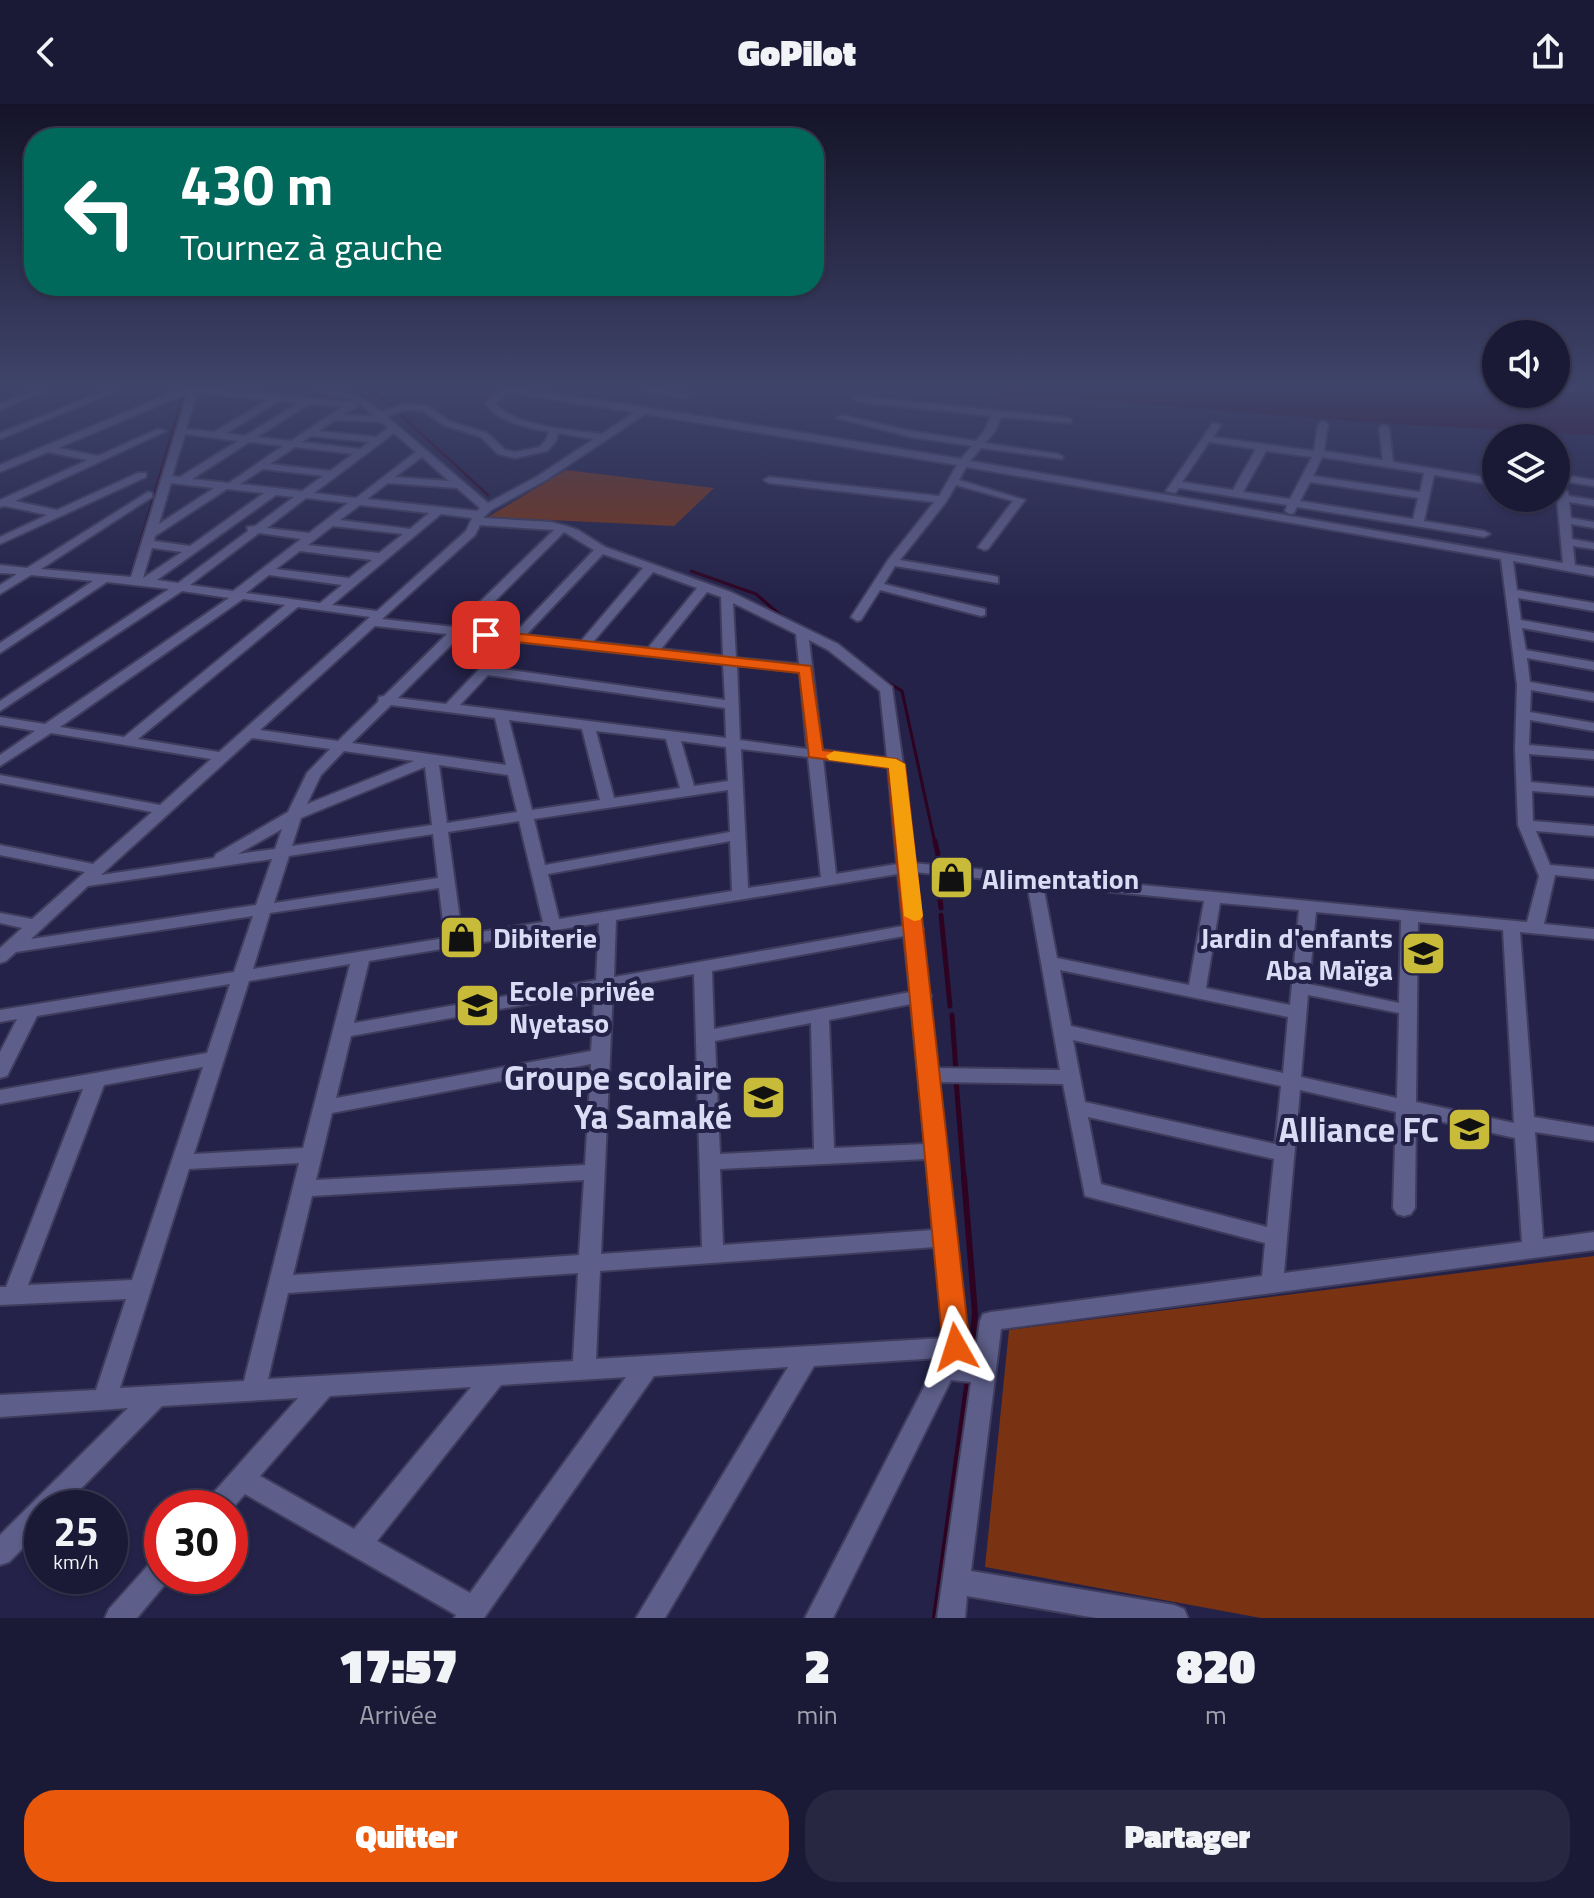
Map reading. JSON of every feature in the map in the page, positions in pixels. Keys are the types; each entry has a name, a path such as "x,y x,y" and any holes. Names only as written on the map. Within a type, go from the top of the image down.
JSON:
{"street":[{"path":"0,469 20,461"},
{"path":"2,503 94,461"},
{"path":"142,582 150,538 172,461"},
{"path":"181,481 213,461"},
{"path":"150,538 269,461"},
{"path":"0,707 180,587 349,461"},
{"path":"0,762 238,595 411,461"},
{"path":"432,461 461,485 480,511"},
{"path":"4,947 32,928 98,870 471,533 480,511 568,461"},
{"path":"956,461 1594,572"},
{"path":"1165,499 1191,461"},
{"path":"1236,494 1255,461"},
{"path":"1286,519 1315,461"},
{"path":"1365,461 1482,480"},
{"path":"857,617 892,562 955,482 964,462"},
{"path":"261,466 331,474"},
{"path":"1418,523 1430,471"},
{"path":"0,541 142,475"},
{"path":"1306,478 1424,496"},
{"path":"167,479 435,510 480,511 562,528 601,549 727,595 833,647 887,690 909,867 946,1238 951,1358 819,1618"},
{"path":"1570,479 1594,483"},
{"path":"386,480 461,485"},
{"path":"769,480 942,500"},
{"path":"955,482 1020,500 984,547"},
{"path":"1175,484 1484,534"},
{"path":"142,582 193,550 274,491"},
{"path":"0,590 148,495"},
{"path":"1570,498 1594,503"},
{"path":"2,503 58,514"},
{"path":"322,607 435,510"},
{"path":"1563,512 1569,567"},
{"path":"1565,520 1594,525"},
{"path":"330,522 410,532"},
{"path":"226,526 311,537"},
{"path":"104,1400 294,815 314,773 384,700 562,528"},
{"path":"150,538 193,550"},
{"path":"1567,542 1594,546"},
{"path":"298,547 380,557"},
{"path":"450,708 601,549"},
{"path":"1506,556 1524,685 1522,749 1526,825 1547,883 1534,928"},
{"path":"892,562 994,580"},
{"path":"584,645 650,568"},
{"path":"0,569 180,587 322,607 455,631 806,669"},
{"path":"265,571 350,582"},
{"path":"0,649 104,579"},
{"path":"651,653 705,586"},
{"path":"877,586 981,612"},
{"path":"1511,593 1594,607"},
{"path":"727,595 740,894"},
{"path":"127,741 296,603"},
{"path":"1515,623 1594,637"},
{"path":"802,634 829,880"},
{"path":"1519,653 1594,666"},
{"path":"485,671 732,705"},
{"path":"1524,685 1594,697"},
{"path":"384,700 896,764"},
{"path":"501,715 552,925"},
{"path":"1523,715 1594,727"},
{"path":"0,721 223,757"},
{"path":"588,726 608,803"},
{"path":"249,733 514,771"},
{"path":"672,736 688,791"},
{"path":"1522,749 1594,755"},
{"path":"210,863 294,815 431,759"},
{"path":"431,759 454,941"},
{"path":"0,779 164,810"},
{"path":"84,882 735,784"},
{"path":"1524,786 1594,792"},
{"path":"1526,825 1594,831"},
{"path":"539,871 738,835"},
{"path":"0,850 98,870"},
{"path":"0,1016 909,867 1594,934"},
{"path":"1544,869 1594,874"},
{"path":"1034,879 1092,1190 1277,1238"},
{"path":"4,947 446,882"},
{"path":"1197,991 1213,897"},
{"path":"1272,1284 1308,906"},
{"path":"584,1370 608,916"},
{"path":"1404,1208 1410,916"},
{"path":"0,918 32,928"},
{"path":"1511,925 1533,1249"},
{"path":"342,1031 915,929"},
{"path":"253,1391 361,957"},
{"path":"1049,962 1298,1013"},
{"path":"703,968 713,1254"},
{"path":"1301,988 1396,1008"},
{"path":"705,1037 922,996"},
{"path":"0,1071 30,1011"},
{"path":"820,1016 824,1157"},
{"path":"1063,1031 1406,1106 1525,1128 1594,1134"},
{"path":"324,1107 601,1056"},
{"path":"0,1097 215,1058"},
{"path":"929,1075 1071,1077"},
{"path":"96,1080 6,1296 140,1289"},
{"path":"1077,1107 1285,1154"},
{"path":"711,1162 937,1151"},
{"path":"181,1162 312,1155"},
{"path":"304,1189 595,1172"},
{"path":"280,1285 946,1238"},
{"path":"951,1618 991,1321 1594,1241"},
{"path":"0,1406 807,1356 951,1358 984,1374"},
{"path":"650,1618 807,1356"},
{"path":"242,1479 358,1544 471,1614 648,1366"},
{"path":"358,1544 494,1376"},
{"path":"232,1490 324,1386"},
{"path":"64,1490 156,1397"},
{"path":"0,1553 24,1530"},
{"path":"956,1581 1129,1614 1174,1618"},
{"path":"119,1618 144,1590"}],"shaded area":[{"path":"566,470 714,488 674,526 488,517"},
{"path":"1594,1256 1594,1618 1261,1618 985,1567 1009,1330"}],"waterway":[{"path":"131,576 164,461"},
{"path":"451,461 488,495"},
{"path":"691,571 756,594 785,619"},
{"path":"877,676 902,691 935,843"},
{"path":"935,841 940,864"},
{"path":"937,874 941,908"},
{"path":"941,915 950,1006"},
{"path":"952,1015 956,1072"},
{"path":"956,1080 964,1179"},
{"path":"964,1177 975,1314 970,1364"},
{"path":"935,1618 968,1379"}],"slow traffic":[{"path":"834,756 896,764 914,916"}],"place":[{"name":"Alimentation","path":"951,878"},
{"name":"Dibiterie","path":"462,937"},
{"name":"Jardin d'enfants Aba Maïga","path":"1424,953"},
{"name":"Ecole privée Nyetaso","path":"478,1006"},
{"name":"Groupe scolaire Ya Samaké","path":"763,1097"},
{"name":"Alliance FC","path":"1470,1129"}],"route":[{"path":"486,635 806,669 815,754 896,764 956,1347"}]}
